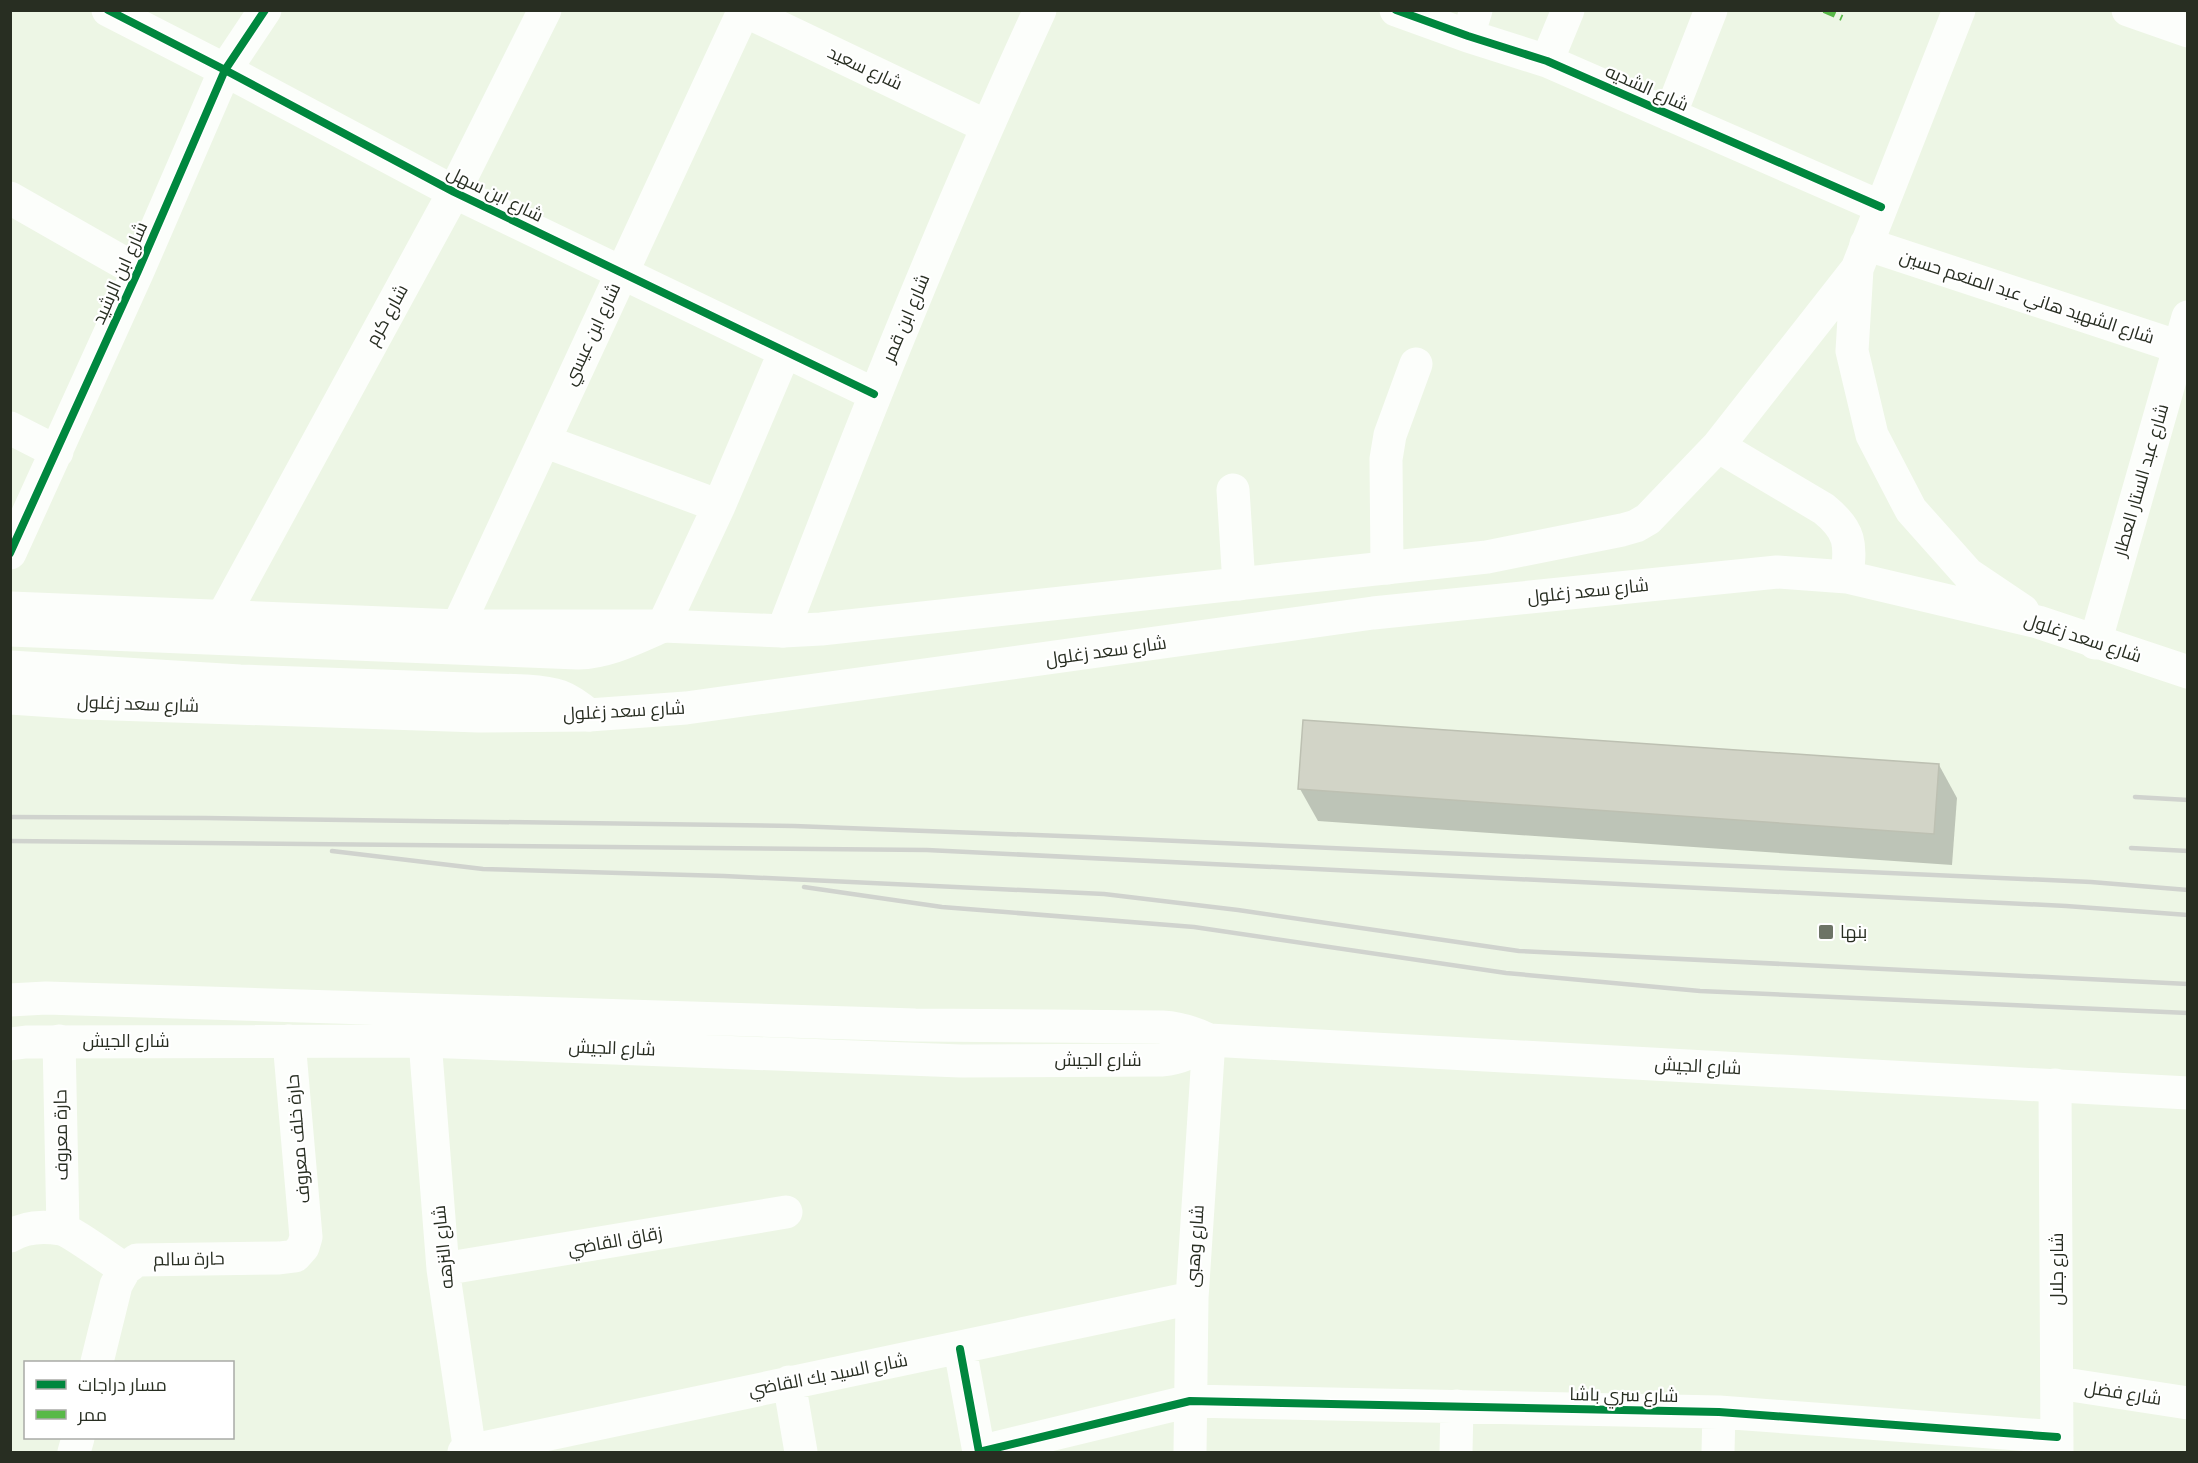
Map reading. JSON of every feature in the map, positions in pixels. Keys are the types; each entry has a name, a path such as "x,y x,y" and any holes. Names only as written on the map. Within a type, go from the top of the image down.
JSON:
{"main road":[{"name":"شارع ابن سهل","path":"108,10 454,192 874,394"},
{"name":"شارع ابن الرشيد","path":"10,554 138,271 225,70 266,10"},
{"name":"شارع كرم","path":"231,628 545,10"},
{"name":"شارع ابن قمر","path":"783,631 874,394 986,126 1040,10"},
{"name":"شارع الشديه","path":"1396,10 1472,23 1548,61 1881,207"},
{"path":"1548,61 1568,10"},
{"path":"1671,115 1711,10"},
{"path":"1959,10 1862,256 1852,351 1872,435 1911,510 1968,574 2038,622"},
{"path":"2128,10 2187,31"},
{"name":"شارع سعيد","path":"743,11 986,126"},
{"name":"شارع ابن عيسي","path":"458,626 743,11"},
{"path":"10,198 138,271"},
{"path":"10,630 663,626 783,631 821,629 1487,557 1636,526 1648,519 1718,446 1862,256"},
{"name":"شارع الشهيد هاني عبد المنعم حسين","path":"1862,256 2183,349"},
{"name":"شارع عبد الستار العطار","path":"2095,643 2183,349 2187,317"},
{"path":"10,608 231,628 578,653 611,648 663,626 719,506 785,351"},
{"path":"1387,568 1386,459 1390,435 1416,364"},
{"path":"10,428 57,452"},
{"path":"544,441 719,506"},
{"path":"1718,446 1824,509 1839,521 1848,538 1847,577"},
{"path":"1233,490 1239,584"},
{"name":"شارع سعد زغلول","path":"10,698 109,704 468,716 589,715 686,708 1385,612 1777,572 1847,577 2038,622 2187,672"},
{"path":"10,668 240,681 543,692 570,699 589,715"},
{"name":"شارع الجيش","path":"10,1000 46,998 915,1025 1162,1027 1194,1032 1209,1040 2187,1093"},
{"name":"شارع الجيش","path":"10,1044 59,1041 425,1041 985,1061 1161,1060 1178,1058 1195,1051 1209,1040"},
{"name":"شارع وهبى","path":"1190,1452 1192,1298 1209,1040"},
{"name":"حارة معروف","path":"59,1041 63,1229"},
{"name":"حارة خلف معروف","path":"289,1041 306,1237"},
{"name":"شارع النزهه","path":"425,1041 444,1269 468,1452"},
{"name":"شارع جلال","path":"2055,1085 2057,1444"},
{"name":"زقاق القاضي","path":"444,1269 786,1212"},
{"path":"10,1236 27,1229 63,1229 125,1269 116,1285 96,1361"},
{"name":"حارة سالم","path":"125,1269 137,1260 295,1256 303,1247 306,1237"},
{"name":"شارع السيد بك القاضي","path":"468,1452 1192,1298"},
{"path":"960,1349 979,1452"},
{"path":"789,1382 801,1452"},
{"name":"شارع فضل","path":"2058,1383 2187,1403"},
{"name":"شارع سري باشا","path":"979,1452 1190,1401 1719,1412 2057,1444"},
{"path":"1456,1452 1457,1406"},
{"path":"1718,1452 1719,1412"}],"building":[{"path":"1303,720 1939,764 1934,834 1298,789"}],"railway":[{"path":"2135,797 2188,800"},
{"path":"10,817 794,826 2091,882 2188,890"},
{"path":"10,841 927,850 2066,906 2188,915"},
{"path":"2131,848 2188,851"},
{"path":"332,851 483,869 724,876 1104,894 1238,910 1519,951 2188,984"},
{"path":"804,887 942,907 1194,927 1506,973 1700,991 2188,1013"}],"marked path":[{"path":"1824,10 1842,18"}],"cycle path":[{"path":"108,10 454,192 874,394"},
{"path":"10,553 138,271 225,70 265,10"},
{"path":"1396,10 1547,61 1881,207"},
{"path":"960,1349 979,1452 1190,1401 1719,1412 2057,1437"}],"place":[{"name":"بنها","path":"1826,932"}]}
